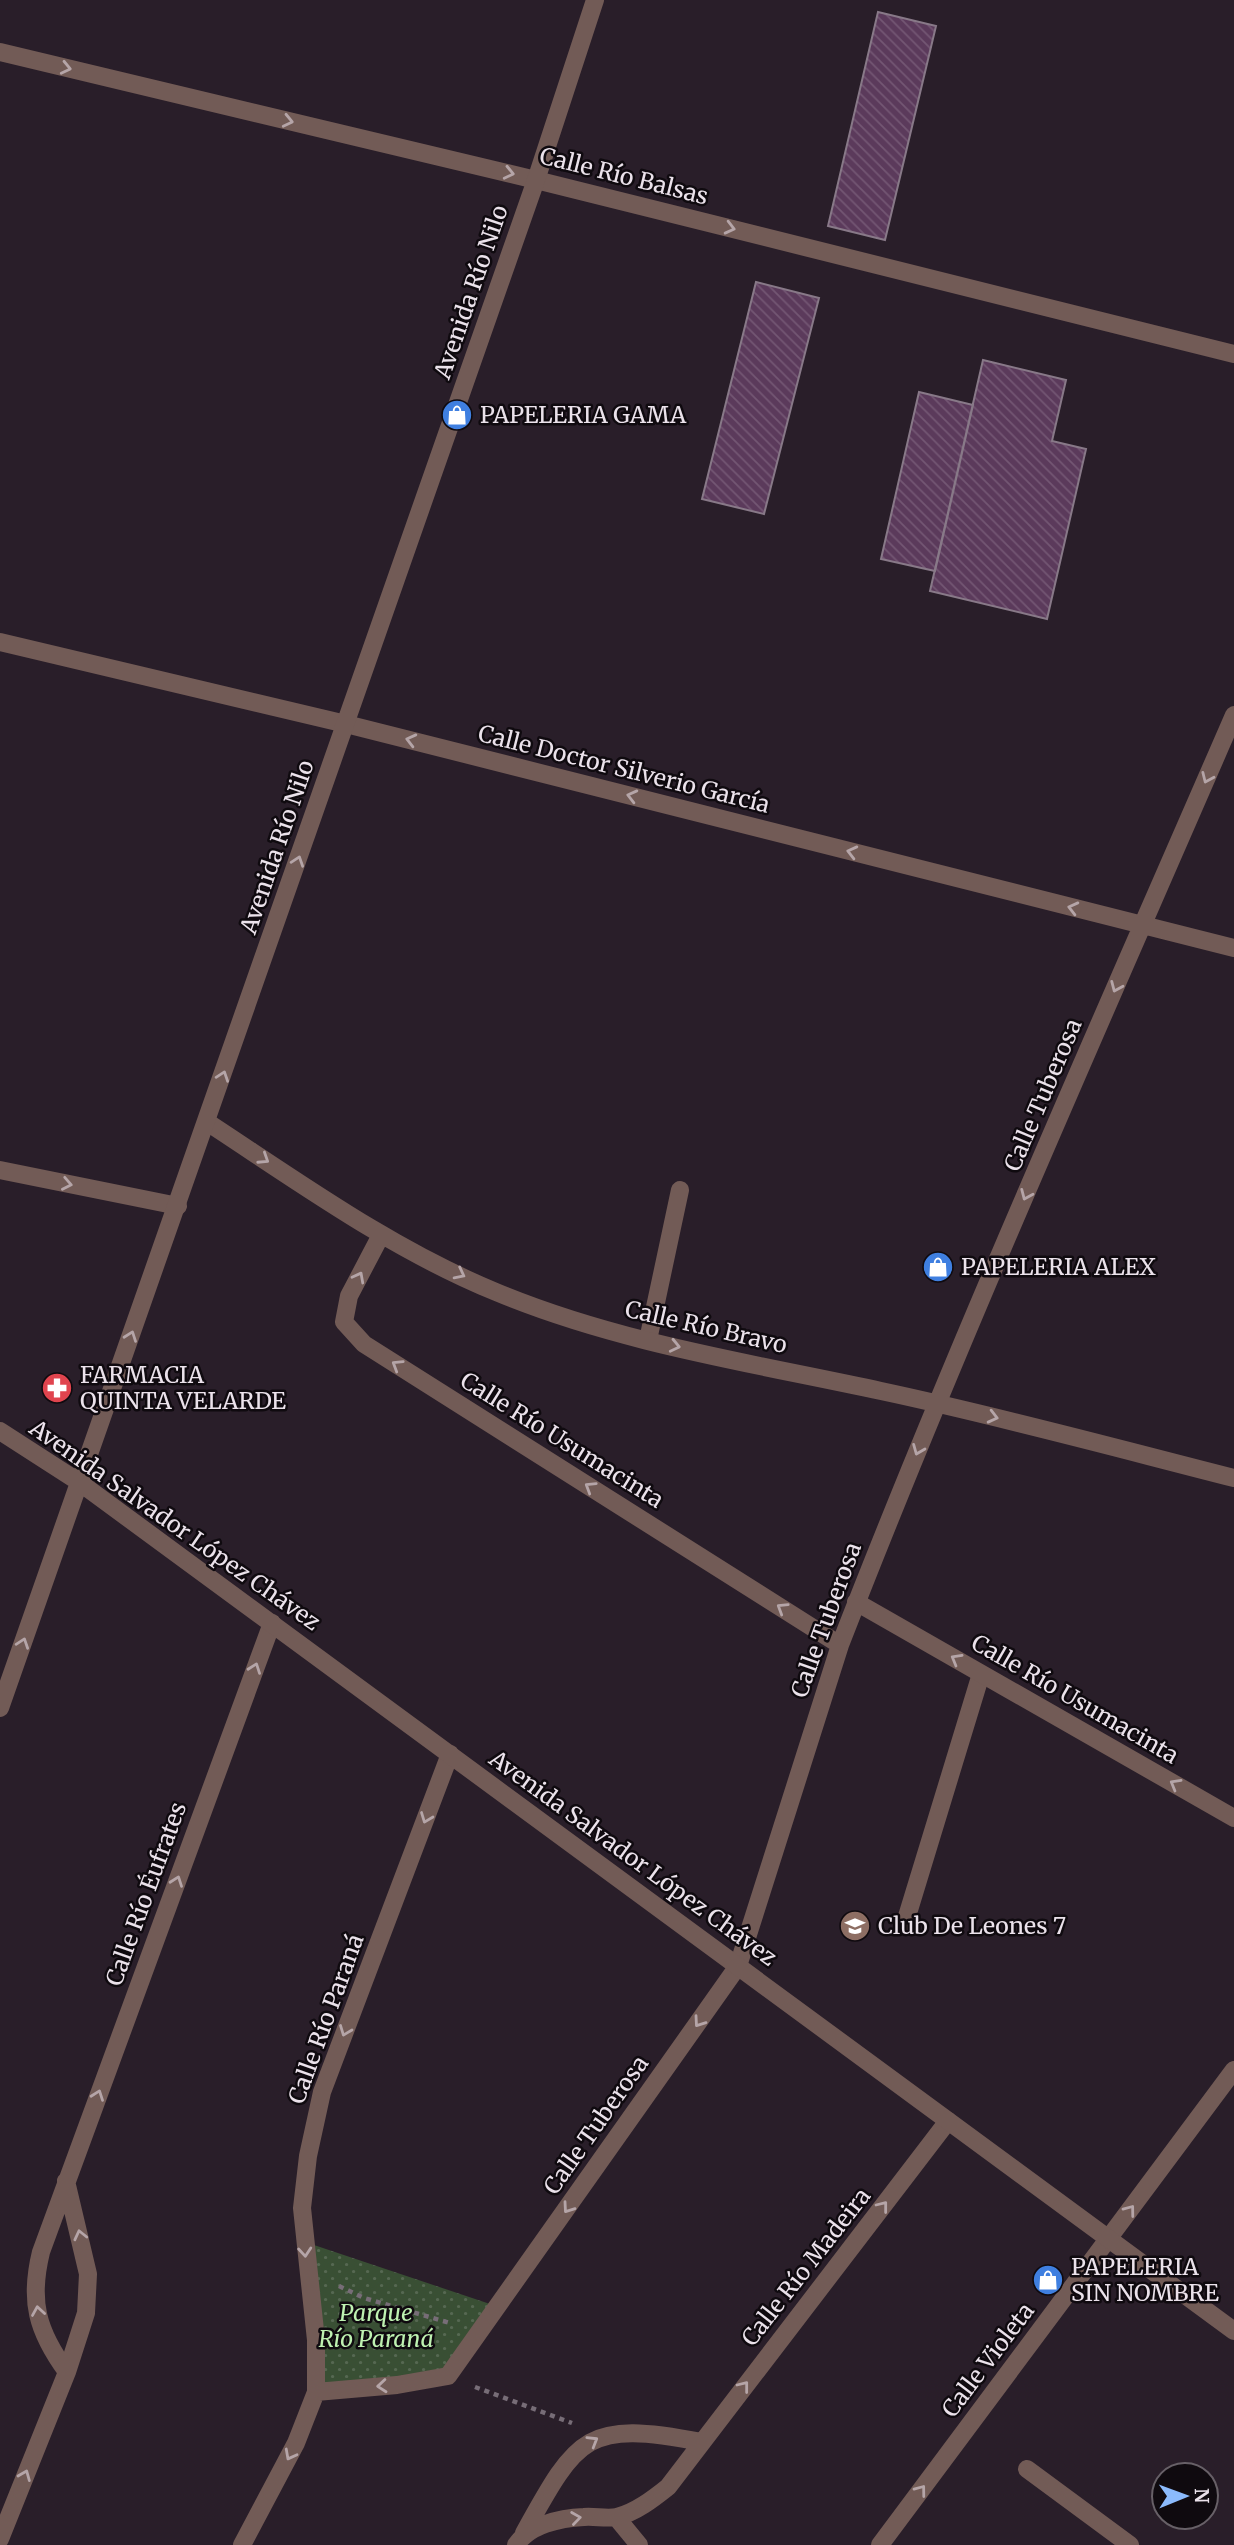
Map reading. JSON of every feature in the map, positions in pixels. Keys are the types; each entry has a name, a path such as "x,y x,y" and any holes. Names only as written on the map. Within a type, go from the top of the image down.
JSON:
{"street":[{"name":"Avenida Río Nilo","path":"0,1708 536,180 595,0"},
{"name":"Calle Río Balsas","path":"0,52 536,180 1234,354"},
{"name":"Calle Doctor Silverio García","path":"0,642 346,724 1234,948"},
{"name":"Calle Tuberosa","path":"448,2376 738,1966 856,1602 936,1403 1234,715"},
{"name":"Calle Río Bravo","path":"207,1122 381,1235 494,1292 558,1316 648,1340 936,1403 1234,1478"},
{"path":"0,1170 178,1206"},
{"path":"648,1340 680,1190"},
{"name":"Calle Río Usumacinta","path":"381,1235 349,1296 344,1322 364,1344 840,1645"},
{"name":"Avenida Salvador López Chávez","path":"0,1431 79,1482 1234,2330"},
{"name":"Calle Río Usumacinta","path":"856,1602 1234,1818"},
{"name":"Calle Río Éufrates","path":"67,2372 41,2332 35,2293 41,2252 272,1623"},
{"path":"905,1923 982,1674"},
{"name":"Calle Río Paraná","path":"242,2545 296,2443 316,2392 316,2340 302,2208 308,2156 322,2092 450,1754"},
{"name":"Calle Violeta","path":"880,2545 1234,2070"},
{"name":"Calle Río Madeira","path":"520,2539 583,2516 616,2517 646,2504 668,2487 948,2121"},
{"path":"0,2539 67,2372 86,2313 88,2274 66,2181"},
{"path":"316,2392 397,2385 448,2376"},
{"path":"602,2434 636,2433 702,2442"},
{"name":"Calle Río Madeira","path":"520,2539 559,2468 577,2451 602,2434"},
{"path":"1027,2469 1130,2545"},
{"path":"616,2517 639,2545"}],"path":[{"path":"307,2270 364,2298 439,2320 482,2329"},
{"path":"448,2376 602,2434"}],"green space":[{"name":"Parque Río Paraná","path":"308,2243 493,2305 445,2375 320,2389"}],"building":[{"path":"878,12 936,26 885,240 828,226"},
{"path":"756,282 819,298 764,514 702,499"},
{"path":"983,360 1066,380 1052,441 1086,449 1047,619 930,591"},
{"path":"919,392 973,405 935,571 881,559"}],"place":[{"name":"PAPELERIA GAMA","path":"457,415"},
{"name":"PAPELERIA ALEX","path":"938,1267"},
{"name":"FARMACIA QUINTA VELARDE","path":"57,1388"},
{"name":"Club De Leones 7","path":"855,1926"},
{"name":"PAPELERIA SIN NOMBRE","path":"1048,2280"}]}
